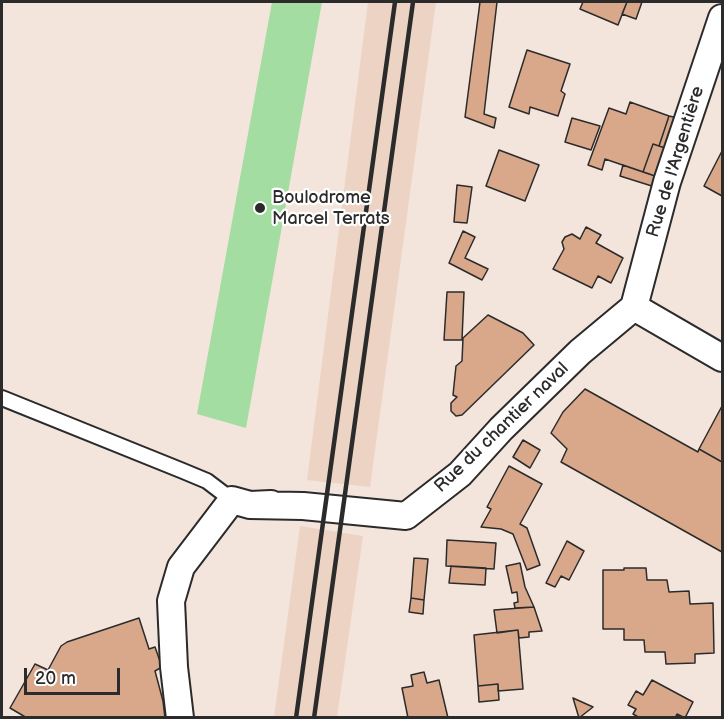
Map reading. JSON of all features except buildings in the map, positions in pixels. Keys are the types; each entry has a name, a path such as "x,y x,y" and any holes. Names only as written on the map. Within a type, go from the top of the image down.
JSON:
{"street":[{"name":"Rue de l'Argentière","path":"634,307 667,182 723,18"},
{"path":"634,307 723,358"},
{"name":"Rue du chantier naval","path":"251,503 406,516 459,474 501,429 580,352 634,307"},
{"path":"180,717 174,667 171,601 181,567 251,503"}],"lane":[{"path":"2,398 207,481 251,503"}],"shaded area":[{"path":"368,2 436,2 370,487 307,480"},
{"path":"300,526 363,536 337,717 274,717"}],"green space":[{"name":"Boulodrome Marcel Terrats","path":"272,2 322,2 246,428 197,414"}],"railway":[{"path":"296,718 395,2"},
{"path":"314,718 413,2"}],"place":[{"name":"Boulodrome Marcel Terrats","path":"260,208"}]}
